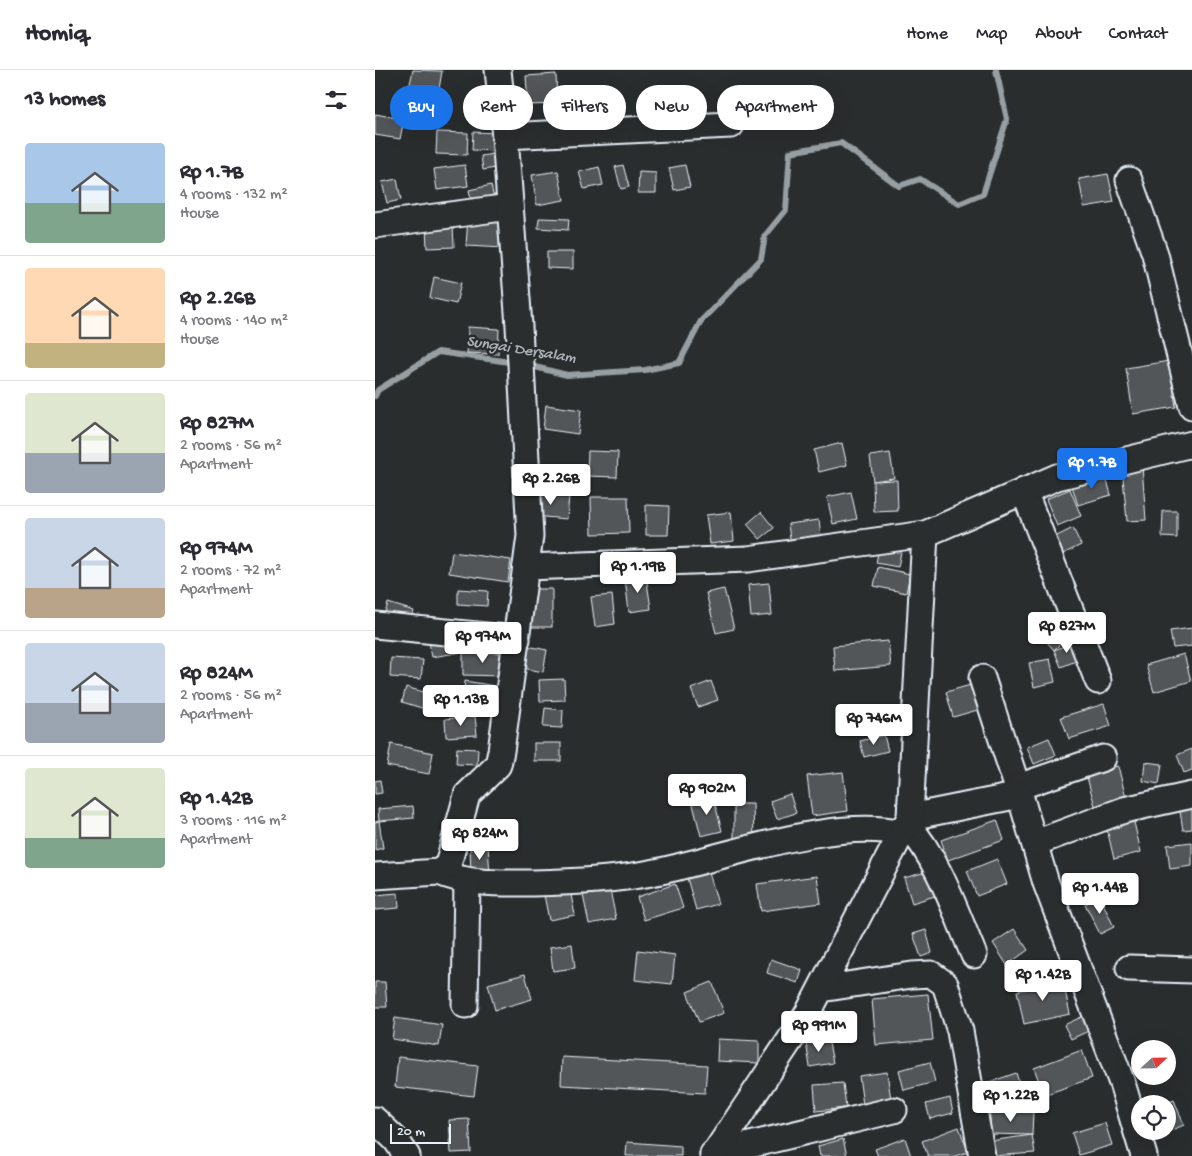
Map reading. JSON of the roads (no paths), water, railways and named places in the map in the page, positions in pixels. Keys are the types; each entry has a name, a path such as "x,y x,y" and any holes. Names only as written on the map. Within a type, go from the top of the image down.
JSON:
{"street":[{"path":"439,872 448,865 467,795 498,765 530,536 519,326 505,136 498,70"},
{"path":"505,136 717,126"},
{"path":"1129,180 1155,254 1192,406"},
{"path":"375,225 510,207"},
{"path":"526,568 747,559 925,534 1057,477 1192,444"},
{"path":"1024,491 1098,681"},
{"path":"713,1155 808,1013 906,825 925,534"},
{"path":"375,625 517,639"},
{"path":"982,678 1019,791 1046,883 1122,1083 1144,1156"},
{"path":"375,876 439,872 467,881 498,883 633,877 770,843 826,833 885,829 906,825 1019,791 1103,758"},
{"path":"1035,843 1124,810 1192,795"},
{"path":"906,825 926,850 948,893 974,955"},
{"path":"465,1004 467,881"},
{"path":"1129,968 1191,974"},
{"path":"821,988 931,974 945,984 960,1031 982,1156"},
{"path":"713,1155 894,1110"},
{"path":"375,1120 396,1140 407,1156"}],"waterway":[{"name":"Sungai Dersalam","path":"527,365 567,375 645,370 679,363 701,321 761,259 765,236 786,210 790,152 841,143 899,186 920,179 959,204 983,194 1007,119 996,70"},
{"name":"Sungai Dersalam","path":"375,396 378,390 438,352 517,363"}]}
